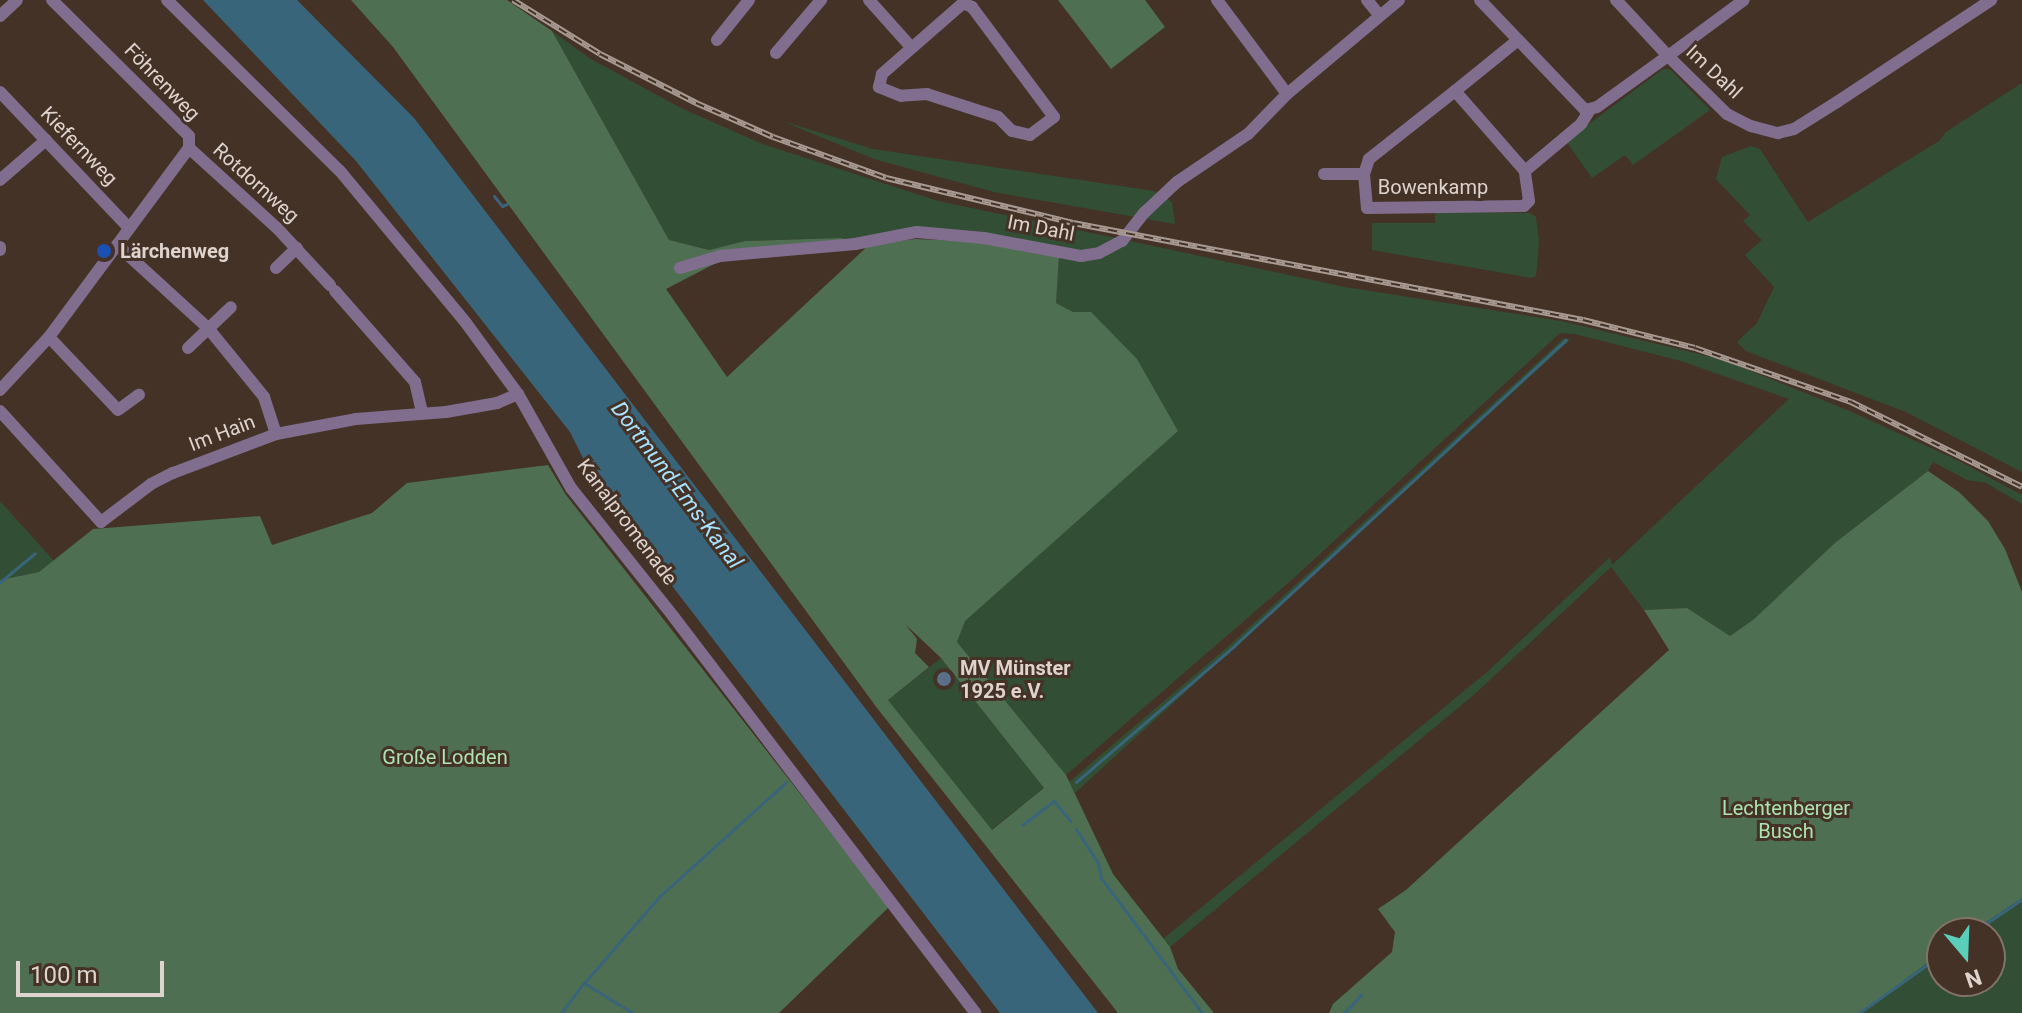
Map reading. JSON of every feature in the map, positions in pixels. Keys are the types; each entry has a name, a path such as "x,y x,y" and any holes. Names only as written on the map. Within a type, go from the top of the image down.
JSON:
{"street":[{"path":"0,16 17,0"},
{"name":"Föhrenweg","path":"0,390 49,337 189,148 189,136 52,0"},
{"name":"Kanalpromenade","path":"167,0 340,171 397,237 518,394 571,488 673,616 975,1013"},
{"path":"717,40 749,0"},
{"path":"869,0 911,47"},
{"path":"1217,0 1287,94"},
{"path":"1367,0 1379,15"},
{"name":"Im Dahl","path":"680,268 720,256 855,244 917,232 984,238 1081,256 1099,253 1122,241 1145,212 1177,182 1248,134 1287,94 1399,0"},
{"path":"1455,91 1525,171 1581,124 1589,111 1581,108 1480,0"},
{"path":"1616,0 1668,56 1744,0"},
{"name":"Im Dahl","path":"1589,111 1668,56 1701,92 1727,114 1751,126 1778,133 1794,129 1991,0"},
{"path":"776,53 818,1"},
{"path":"967,3 1054,117 1030,135 1012,131 998,117 927,94 901,96 883,91 878,79 911,47 955,8 967,3"},
{"name":"Bowenkamp","path":"1518,40 1369,159 1364,174 1367,208 1524,206 1529,201 1525,171"},
{"name":"Kiefernweg","path":"0,92 129,228"},
{"path":"0,180 46,140"},
{"name":"Rotdornweg","path":"189,148 297,248 333,288 415,382 422,413"},
{"path":"1324,174 1364,174"},
{"path":"117,245 208,328 264,397 276,434"},
{"name":"Rotdornweg","path":"276,268 297,248"},
{"path":"188,348 231,307"},
{"path":"49,337 118,410 139,395"},
{"name":"Im Hain","path":"0,411 101,522 151,484 276,434 356,419 497,403 518,394"}],"green space":[{"path":"351,0 507,0 552,31 669,240 709,250 745,241 841,238 851,241 720,261 666,289 727,377 869,245 915,239 982,242 1059,257 1056,303 1073,312 1091,312 1137,359 1178,431 965,621 957,642 1066,775 1113,874 1170,947 1178,969 1214,1013 1118,1013 877,708 393,47","holes":["905,624 941,658 1044,788 992,830 888,700 929,667 915,653 917,639"]},
{"path":"1058,0 1145,0 1165,27 1111,69"},
{"path":"552,31 591,59 679,107 760,143 938,201 1116,238 1111,244 1079,253 984,234 851,241 841,238 745,241 709,250 669,240"},
{"path":"1663,69 1670,69 1710,110 1633,165 1625,155 1592,178 1566,141"},
{"path":"2022,83 2022,472 1906,412 1746,351 1737,342 1757,323 1774,287 1745,255 1762,240 1743,221 1750,215 1716,179 1722,157 1751,146 1760,149 1808,222 1939,141 1946,132"},
{"path":"782,121 873,149 1154,191 1172,202 1175,224 994,192 874,159"},
{"path":"1435,212 1530,213 1536,217 1539,242 1536,276 1531,278 1372,250 1372,223 1435,223"},
{"path":"1130,241 1345,287 1561,321 1724,360 1852,412 1955,459 2022,495 2022,504 1986,483 1967,480 1933,462 1928,471 1836,542 1753,621 1730,636 1687,608 1644,610 1611,567 1476,693 1170,947 1163,939 1487,672 1610,557 1612,565 1789,399 1681,361 1575,334 1560,333 1296,576 1066,775 957,642 1073,312 1056,303 1059,257 1115,251"},
{"path":"1564,338 1570,340 1075,793 1069,782 1231,644"},
{"name":"Große Lodden","path":"548,465 566,495 889,907 779,1013 0,1013 0,580 39,572 93,529 260,516 272,545 372,513 407,483"},
{"name":"Lechtenberger Busch","path":"1928,471 1959,492 1988,521 2005,549 2022,592 2022,898 1994,917 1926,917 1926,964 1860,1013 1329,1013 1333,1004 1392,952 1395,932 1378,909 1406,890 1669,650 1644,610 1687,608 1730,636 1753,620 1836,542"},
{"path":"0,501 54,561 39,572 0,580"},
{"path":"941,658 1044,788 991,830 888,700"},
{"path":"2022,898 2022,1013 1859,1013 1926,964 1926,997 2006,997 2006,917 1994,917"}],"water":[{"name":"Dortmund-Ems-Kanal","path":"203,0 297,0 414,118 1098,1013 1000,1013 600,492 570,432 356,161"}],"waterway":[{"path":"494,196 502,206 507,204"},
{"path":"1076,782 1235,645 1566,340"},
{"path":"0,582 35,553"},
{"path":"584,983 660,896 786,782"},
{"path":"1022,825 1054,801 1070,821"},
{"path":"1076,829 1098,863 1101,878 1202,1013"},
{"path":"1996,917 2022,899"},
{"path":"1859,1013 1926,965"},
{"path":"561,1013 584,983 633,1013"},
{"path":"1344,1013 1361,995"}],"railway":[{"path":"513,0 600,54 696,103 773,137 886,178 1073,223 1583,320 1695,348 1851,402 2022,487"}],"place":[{"name":"Lärchenweg","path":"104,251"},
{"name":"MV Münster 1925 e.V.","path":"944,679"}]}
